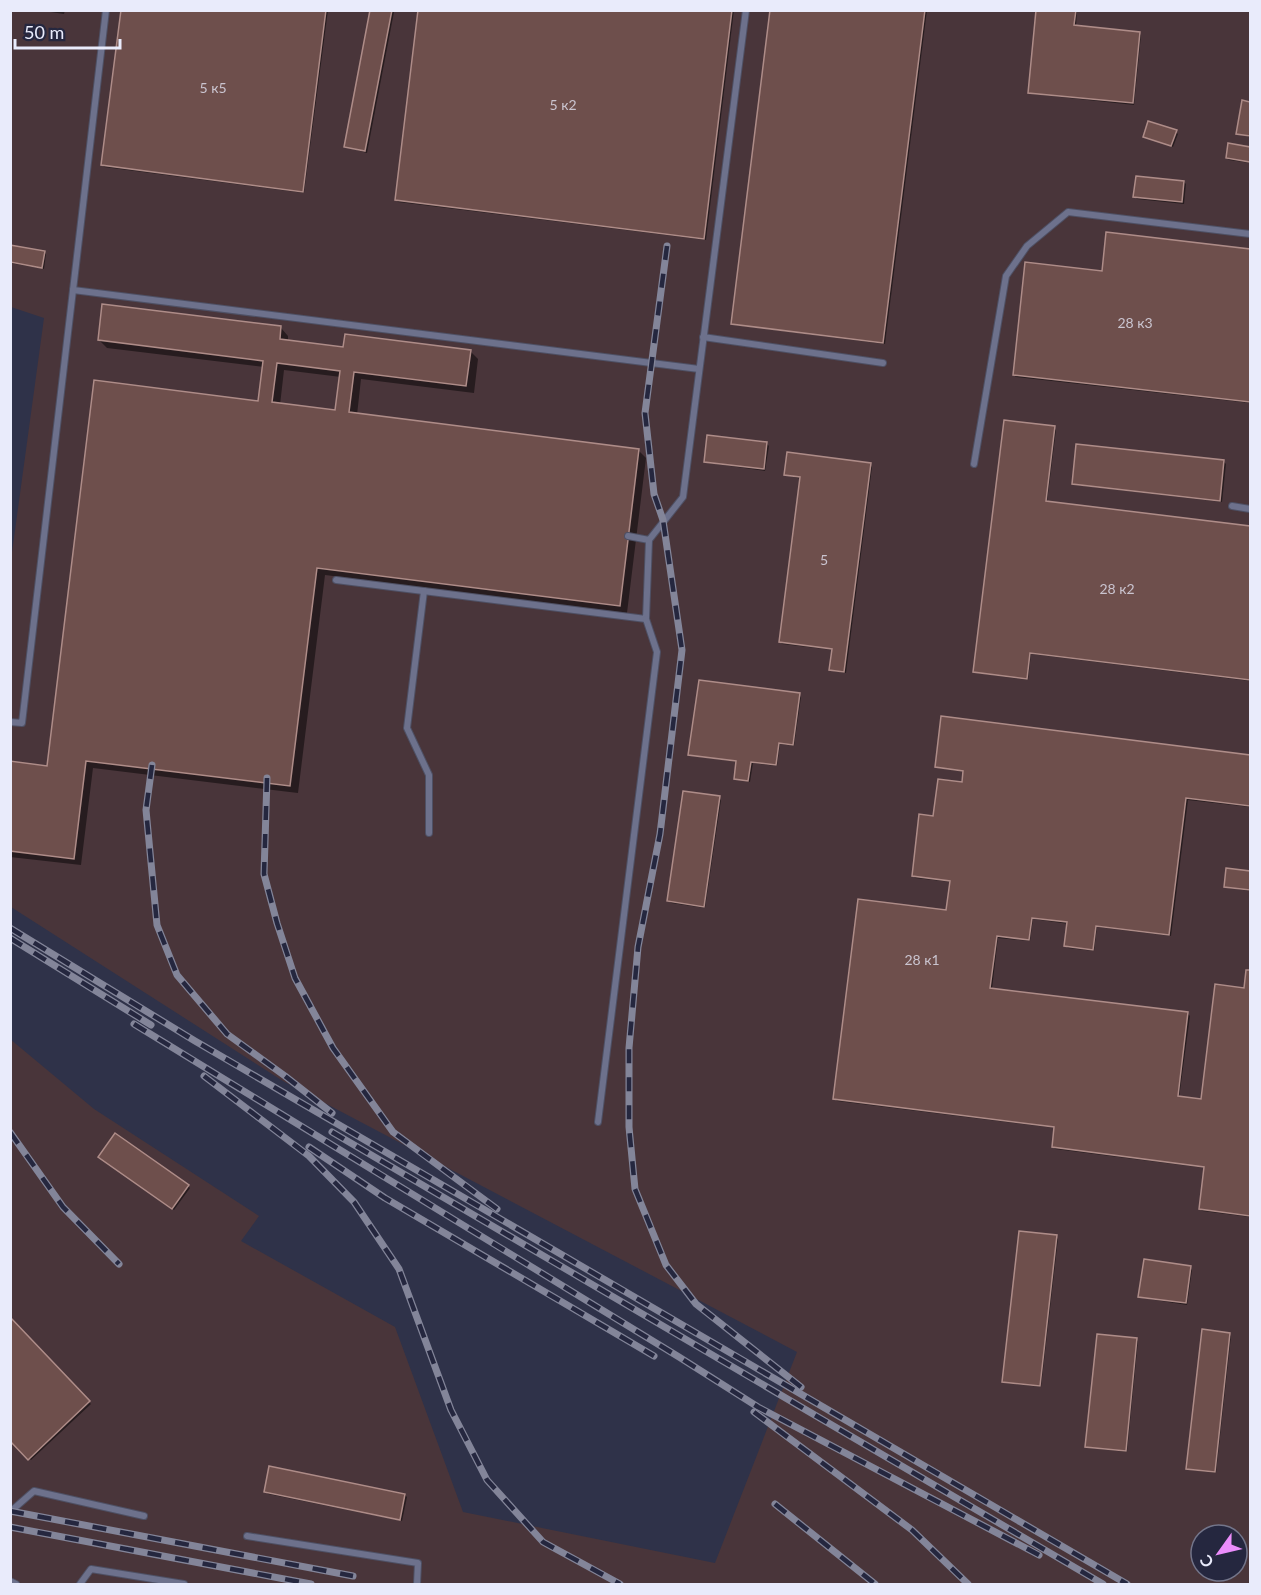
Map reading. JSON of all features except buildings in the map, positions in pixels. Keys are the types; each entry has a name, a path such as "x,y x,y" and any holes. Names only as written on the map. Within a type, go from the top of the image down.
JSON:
{"lane":[{"path":"10,722 22,723 106,10"},
{"path":"598,1122 657,652 646,620 649,540 682,498 746,10"},
{"path":"974,464 1006,276 1027,246 1068,212 1251,234"},
{"path":"73,290 699,369"},
{"path":"703,337 883,363"},
{"path":"1232,506 1251,509"},
{"path":"628,536 649,540"},
{"path":"336,580 646,620"},
{"path":"424,591 407,728 429,775 429,833"},
{"path":"10,1512 34,1491 144,1516"},
{"path":"247,1536 418,1563 417,1584"},
{"path":"80,1584 91,1569 184,1584"},
{"path":"10,1581 16,1584"}],"shaded area":[{"path":"11,11 1250,11 1250,1584 11,1584 10,1039 94,1109 259,1216 241,1241 395,1327 463,1512 715,1563 797,1352 283,1081 11,907 10,567 44,318 11,307"}],"railway":[{"path":"667,246 645,413 654,494 663,520 682,650 660,834 638,947 629,1048 629,1127 635,1189 666,1265 696,1304 801,1387"},
{"path":"152,765 146,810 157,925 177,975 227,1034 332,1113"},
{"path":"267,778 264,874 295,978 333,1048 393,1132 497,1209"},
{"path":"10,928 195,1041 1127,1584"},
{"path":"10,938 151,1025"},
{"path":"134,1024 758,1407 1039,1555"},
{"path":"204,1076 309,1156 354,1202 399,1269 451,1410 487,1480 543,1542 620,1584"},
{"path":"10,1132 63,1207 119,1264"},
{"path":"332,1132 1103,1584"},
{"path":"309,1147 385,1198 654,1356"},
{"path":"754,1412 912,1530 968,1584"},
{"path":"775,1504 875,1584"},
{"path":"10,1511 353,1576"},
{"path":"10,1527 311,1584"}]}
